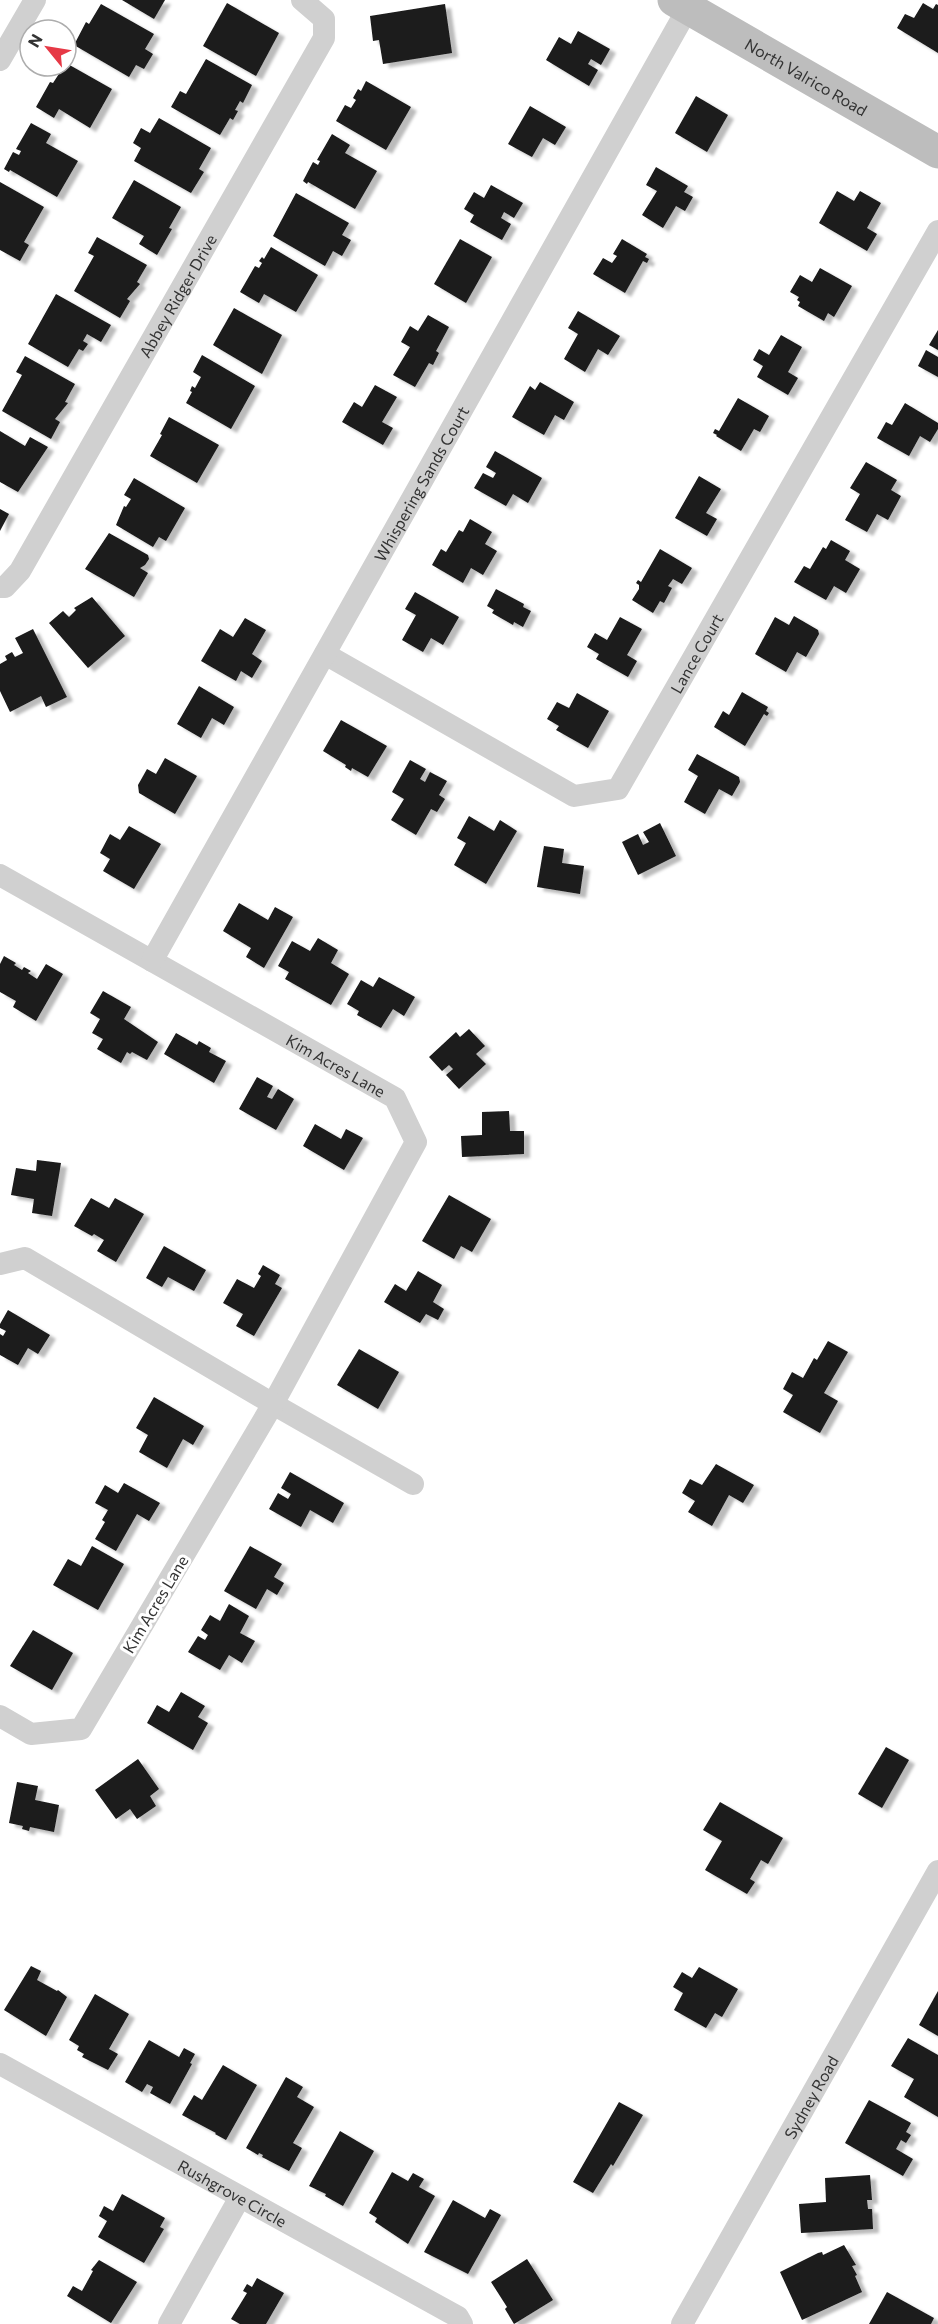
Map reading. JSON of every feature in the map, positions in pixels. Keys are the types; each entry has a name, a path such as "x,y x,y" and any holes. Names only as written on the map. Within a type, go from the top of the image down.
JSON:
{"street":[{"path":"0,60 35,0"},
{"name":"Abbey Ridger Drive","path":"0,587 5,587 20,571 324,38 324,19 302,0"},
{"name":"North Valrico Road","path":"681,4 938,152"},
{"name":"Whispering Sands Court","path":"152,961 325,654 681,4"},
{"name":"Lance Court","path":"325,654 574,796 618,789 938,231"},
{"name":"Kim Acres Lane","path":"0,1716 31,1734 81,1730 273,1404 416,1142 395,1098 2,876"},
{"path":"0,1264 25,1258 412,1484"},
{"name":"Sydney Road","path":"682,2324 938,1870"},
{"name":"Rushgrove Circle","path":"0,2064 458,2317 462,2324"},
{"path":"169,2324 240,2197"}],"building":[{"path":"122,0 165,0 154,19"},
{"path":"227,3 279,33 256,76 203,46"},
{"path":"923,3 933,9 936,4 938,5 938,53 897,28 905,14 914,18"},
{"path":"101,4 154,34 145,49 153,54 144,69 136,65 129,77 78,47 78,37 86,22 89,24"},
{"path":"445,4 452,53 383,64 379,40 373,41 370,16"},
{"path":"578,31 610,49 601,65 591,59 588,64 598,70 589,86 546,60 559,37 571,44"},
{"path":"206,59 252,85 243,103 240,101 235,110 238,111 233,120 230,118 220,135 171,107 180,91 186,94"},
{"path":"78,70 112,89 90,128 59,109 54,118 36,107 50,82 53,83 56,78 78,78"},
{"path":"366,81 411,107 386,150 336,121 345,105 351,108 356,100 353,98 358,89 361,91"},
{"path":"696,96 728,115 707,152 675,133"},
{"path":"530,106 566,127 555,145 543,138 532,157 508,144"},
{"path":"159,118 211,148 199,169 204,172 191,193 134,161 141,148 133,143 141,128 150,133"},
{"path":"31,123 51,134 46,143 78,161 57,197 10,170 9,172 4,169 13,152 19,155 21,151 16,149"},
{"path":"332,134 350,145 345,153 377,171 355,209 303,181 313,162 318,165 320,161 317,160"},
{"path":"656,167 688,186 684,192 693,197 685,211 676,206 663,228 642,215 657,191 646,185"},
{"path":"134,180 181,207 157,255 139,244 144,236 112,218"},
{"path":"0,182 44,207 24,242 29,245 20,261 0,250"},
{"path":"491,185 523,203 514,218 504,212 501,218 511,224 502,240 470,222 474,215 464,209 474,192 484,198"},
{"path":"837,191 854,201 860,191 881,203 867,228 877,234 867,251 819,223"},
{"path":"296,193 349,223 342,235 351,240 342,256 333,251 325,266 273,236"},
{"path":"97,237 147,265 137,282 140,284 127,299 130,301 120,318 74,291 94,256 88,253"},
{"path":"460,239 492,257 466,303 434,284"},
{"path":"622,239 647,254 645,257 649,259 647,263 643,261 625,293 593,274 603,258 612,263 617,256 613,254"},
{"path":"271,247 318,275 296,312 264,294 259,303 240,292 255,266 259,268 262,263 259,261 262,257 264,259"},
{"path":"820,268 852,286 834,317 828,313 824,321 798,306 799,297 790,292 800,275 812,282"},
{"path":"56,294 111,325 101,342 87,334 83,341 88,344 83,351 79,349 68,367 28,344"},
{"path":"234,308 282,335 262,374 213,345"},
{"path":"578,311 620,336 608,355 598,349 585,372 564,359 578,334 568,328"},
{"path":"428,315 449,327 436,351 439,353 433,365 429,363 415,387 393,375 410,347 401,342 410,326 418,331"},
{"path":"938,330 938,350 929,345"},
{"path":"781,335 802,347 788,372 798,378 788,395 757,377 763,366 753,360 759,349 769,355"},
{"path":"926,350 938,357 938,377 918,366"},
{"path":"202,355 255,386 231,429 186,403 192,392 190,391 192,386 195,388 201,377 193,372"},
{"path":"25,356 75,384 65,402 68,403 55,419 60,422 51,439 2,411 22,375 16,372"},
{"path":"540,382 574,402 564,420 555,415 544,435 512,417 530,386 535,390"},
{"path":"375,385 397,397 382,422 393,428 383,445 342,422 354,402 362,407"},
{"path":"738,398 769,416 760,432 754,429 741,451 713,433 715,429 719,431"},
{"path":"905,403 938,423 938,429 930,442 920,436 909,456 877,438 886,422 892,425"},
{"path":"169,417 219,445 197,483 150,456"},
{"path":"0,431 25,446 30,437 48,447 18,492 0,482"},
{"path":"495,451 542,478 528,503 513,494 506,506 474,488 483,473 493,478 496,473 486,467"},
{"path":"866,462 897,480 891,490 901,496 888,520 877,514 867,532 845,520 860,494 850,488"},
{"path":"699,476 721,489 706,513 717,519 707,536 675,518"},
{"path":"134,478 185,508 166,541 159,537 153,547 116,525 124,506 126,507 131,499 124,495"},
{"path":"0,509 9,514 0,531"},
{"path":"470,519 492,532 485,544 497,551 483,575 471,568 463,583 432,565 441,549 446,552 459,530 463,532"},
{"path":"109,533 148,555 149,559 140,568 148,573 134,597 85,569"},
{"path":"831,540 850,551 845,560 860,569 846,593 834,586 826,600 794,582 804,566 810,569 823,547 826,549"},
{"path":"660,549 692,568 682,584 673,579 668,586 672,588 664,603 660,601 653,613 632,600 639,589 636,583 638,580 641,582"},
{"path":"496,589 524,604 523,607 531,611 523,627 514,622 513,625 492,613 494,610 487,606"},
{"path":"415,592 459,617 443,645 431,638 423,652 402,640 416,615 405,609"},
{"path":"92,597 125,636 88,668 49,623 63,611 69,617 76,610 74,608"},
{"path":"794,616 818,630 819,634 806,657 797,652 786,672 755,654 775,617 789,625"},
{"path":"620,617 642,629 627,655 637,661 628,677 596,659 599,654 587,647 595,633 607,640"},
{"path":"245,618 266,630 252,654 262,661 252,678 241,671 236,681 201,661 220,629 233,637"},
{"path":"33,629 67,697 46,707 41,696 10,712 0,691 0,664 7,660 5,656 12,652 15,657 23,653 15,638"},
{"path":"199,686 234,707 224,725 212,718 201,738 177,724"},
{"path":"742,692 768,707 766,711 769,713 767,716 764,714 745,746 714,727 723,711 729,715"},
{"path":"577,693 609,711 588,748 556,730 559,726 547,719 557,702 569,708"},
{"path":"341,720 387,746 368,777 352,768 351,771 345,767 346,765 323,751"},
{"path":"697,754 739,777 740,782 732,796 719,789 705,814 684,802 698,776 688,770"},
{"path":"165,758 197,776 175,814 139,793 138,785 147,769 156,774"},
{"path":"410,760 426,769 420,779 425,782 430,772 447,781 439,795 445,799 437,812 431,809 416,835 391,820 404,799 392,792"},
{"path":"469,816 494,831 500,820 517,831 486,884 454,865 466,843 457,838"},
{"path":"660,823 676,856 638,875 622,842 638,834 643,845 649,842 643,832"},
{"path":"129,826 161,844 134,889 103,871 110,859 100,853 110,834 120,840"},
{"path":"544,846 564,849 562,863 584,866 580,894 537,887"},
{"path":"239,903 268,920 275,907 293,917 264,968 246,957 251,948 223,931"},
{"path":"318,938 338,950 331,963 349,974 331,1005 285,979 289,972 278,966 292,941 310,951"},
{"path":"4,956 16,963 14,965 22,970 24,967 31,971 28,973 37,979 46,964 63,974 36,1021 13,1007 16,1001 0,992 0,964"},
{"path":"379,977 415,997 404,1016 393,1009 381,1028 357,1015 359,1011 347,1004 361,980 373,987"},
{"path":"103,991 131,1007 124,1019 158,1042 147,1060 132,1052 130,1054 127,1052 121,1063 97,1049 103,1039 92,1033 100,1019 90,1013"},
{"path":"469,1029 485,1046 476,1054 486,1064 459,1089 446,1075 453,1069 449,1065 442,1071 429,1057 456,1032 460,1037"},
{"path":"176,1033 197,1045 199,1041 211,1048 209,1052 226,1061 214,1083 164,1054"},
{"path":"257,1077 273,1086 267,1097 272,1099 278,1089 294,1099 276,1130 239,1109"},
{"path":"509,1111 510,1131 524,1131 524,1154 462,1157 461,1136 482,1135 482,1112"},
{"path":"315,1124 341,1139 346,1129 363,1138 344,1170 303,1146"},
{"path":"37,1160 61,1163 52,1216 32,1213 34,1199 11,1195 16,1168 36,1171"},
{"path":"449,1195 491,1219 472,1252 461,1246 454,1259 422,1241"},
{"path":"91,1198 109,1208 115,1198 144,1214 116,1262 97,1251 104,1240 74,1226"},
{"path":"164,1246 206,1270 194,1291 168,1277 162,1287 146,1278"},
{"path":"263,1265 280,1275 275,1284 282,1288 254,1336 236,1326 243,1314 223,1303 237,1279 254,1288 261,1276 258,1274"},
{"path":"418,1271 442,1285 433,1302 444,1309 438,1320 426,1314 420,1323 384,1302 395,1284 406,1291"},
{"path":"8,1310 50,1335 38,1354 28,1348 18,1365 0,1355 0,1334 3,1336 6,1331 0,1328 0,1324"},
{"path":"828,1341 848,1352 824,1393 838,1401 820,1433 783,1412 793,1395 783,1389 792,1372 803,1378 814,1358 817,1360"},
{"path":"359,1349 399,1372 378,1409 337,1385"},
{"path":"154,1397 204,1426 193,1445 183,1439 167,1468 139,1452 148,1435 136,1428"},
{"path":"716,1464 754,1485 743,1503 729,1495 712,1526 688,1512 695,1501 682,1493 690,1479 702,1485"},
{"path":"290,1472 344,1503 333,1523 310,1510 301,1527 269,1509 278,1493 288,1499 291,1494 281,1488"},
{"path":"124,1483 160,1503 149,1521 137,1514 116,1551 95,1539 105,1522 102,1520 108,1510 95,1503 105,1485 118,1493"},
{"path":"92,1546 124,1564 98,1610 53,1585 68,1559 81,1566"},
{"path":"250,1546 282,1564 274,1577 284,1583 277,1595 267,1589 256,1609 224,1591"},
{"path":"229,1604 249,1616 240,1633 255,1641 242,1663 229,1655 220,1670 188,1652 198,1636 205,1640 208,1635 201,1630 210,1615 220,1621"},
{"path":"33,1630 73,1653 52,1690 10,1666"},
{"path":"181,1692 205,1706 198,1717 208,1723 193,1750 147,1723 157,1705 169,1712"},
{"path":"886,1747 909,1760 882,1808 858,1794"},
{"path":"138,1759 159,1789 150,1796 156,1806 137,1819 130,1809 116,1819 95,1790"},
{"path":"17,1782 38,1786 35,1800 59,1805 54,1832 30,1827 29,1831 22,1829 23,1826 9,1823"},
{"path":"720,1802 783,1838 768,1864 761,1860 750,1879 755,1882 747,1894 705,1870 722,1841 703,1830"},
{"path":"31,1966 41,1971 37,1980 67,1997 46,2036 4,2010"},
{"path":"699,1967 738,1989 722,2017 715,2013 706,2028 674,2010 683,1993 673,1987 682,1972 692,1978"},
{"path":"938,1991 938,2036 919,2025"},
{"path":"95,1994 129,2014 109,2049 118,2054 108,2070 82,2057 84,2054 77,2050 79,2046 69,2040"},
{"path":"908,2038 938,2055 938,2117 904,2097 914,2079 891,2066"},
{"path":"149,2040 179,2057 184,2048 195,2054 170,2104 150,2093 153,2087 147,2084 142,2092 125,2082"},
{"path":"223,2065 257,2085 226,2140 182,2115 194,2095 202,2100"},
{"path":"286,2077 303,2087 297,2097 314,2107 293,2143 302,2148 289,2171 262,2157 263,2155 259,2153 258,2155 246,2148"},
{"path":"869,2100 911,2123 906,2132 911,2135 906,2143 901,2140 896,2149 913,2159 903,2176 845,2143"},
{"path":"619,2102 643,2115 613,2166 611,2164 593,2193 573,2182"},
{"path":"340,2131 374,2151 343,2206 309,2186"},
{"path":"392,2172 408,2181 413,2173 424,2179 419,2187 435,2196 408,2244 375,2222 377,2218 369,2213"},
{"path":"870,2175 872,2200 867,2200 868,2209 872,2209 873,2229 801,2233 799,2204 826,2202 825,2178"},
{"path":"122,2194 165,2218 160,2227 164,2229 144,2263 98,2237 107,2221 99,2216 104,2206 113,2211"},
{"path":"453,2200 485,2218 490,2209 501,2215 468,2274 424,2252"},
{"path":"844,2245 856,2265 852,2266 862,2292 802,2320 780,2272 818,2253 822,2252 823,2255"},
{"path":"527,2259 553,2300 514,2324 505,2309 507,2307 491,2282"},
{"path":"99,2260 137,2282 111,2323 67,2296 73,2286 82,2291 93,2271 91,2270"},
{"path":"257,2278 284,2293 266,2324 240,2324 231,2319 247,2293 243,2291 247,2284 252,2287"},
{"path":"887,2292 934,2318 931,2324 869,2324"}]}
